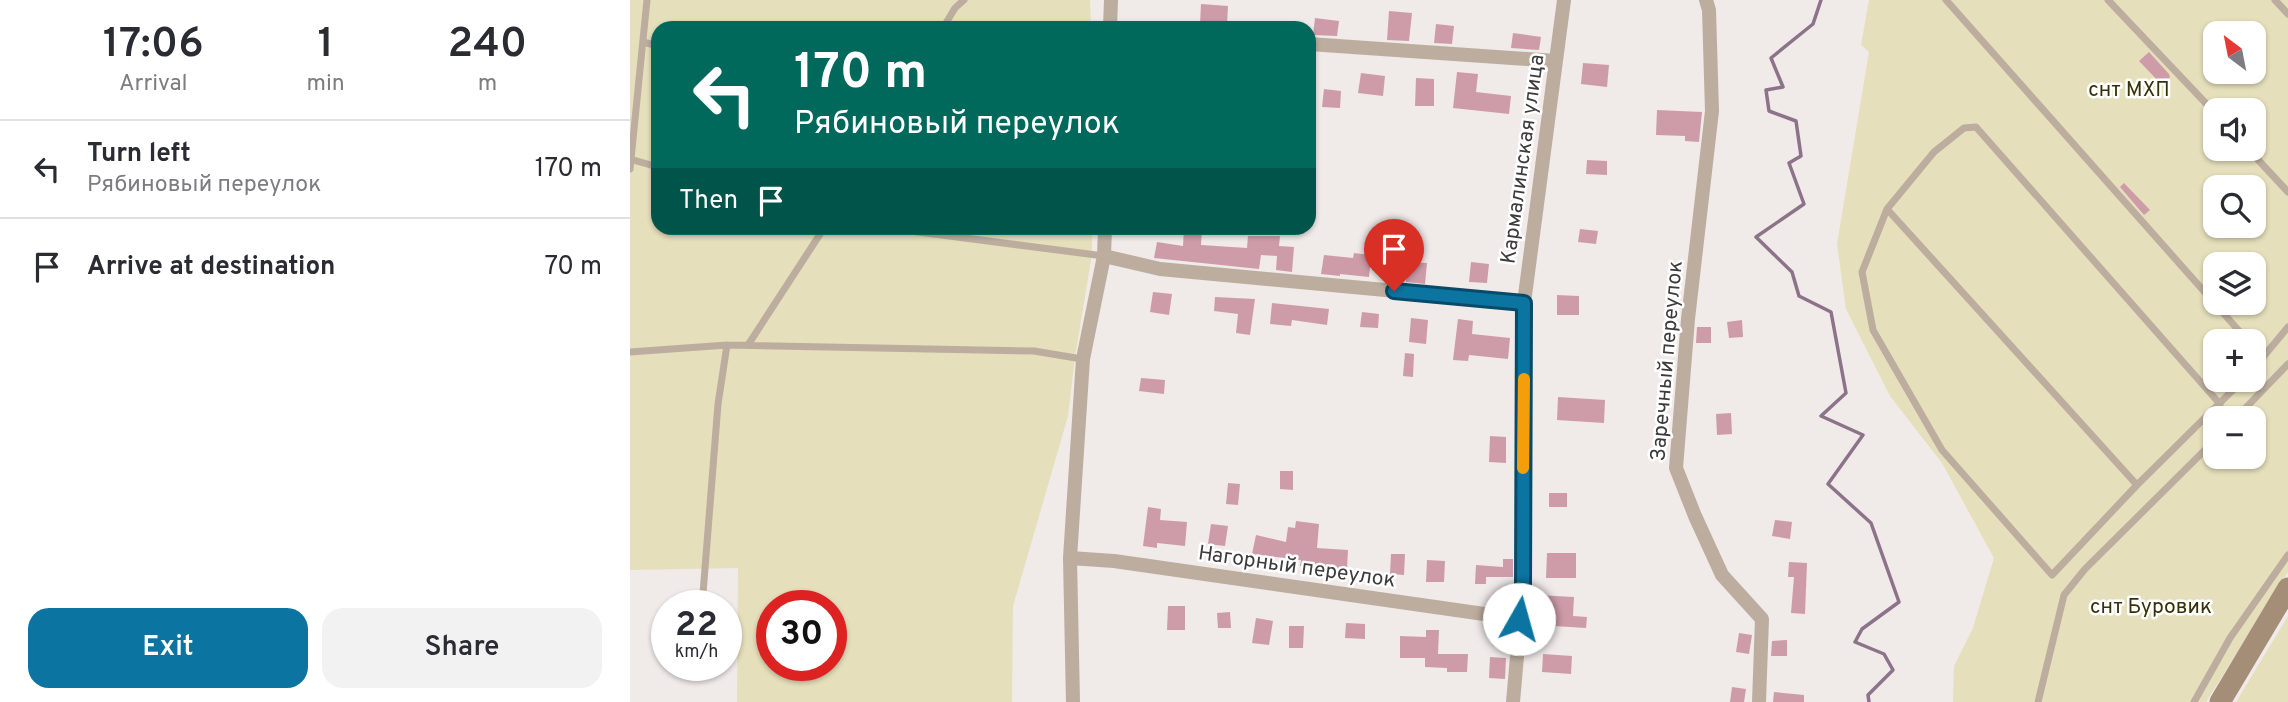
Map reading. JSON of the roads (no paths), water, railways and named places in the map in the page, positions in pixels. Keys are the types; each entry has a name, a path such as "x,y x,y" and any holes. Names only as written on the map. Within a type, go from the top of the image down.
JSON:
{"street":[{"path":"1110,21 1111,0"},
{"name":"Кармалинская улица","path":"1513,702 1523,588 1524,303 1564,0"},
{"name":"Заречный переулок","path":"1706,0 1710,22 1712,111 1688,319 1676,468 1722,575 1762,619 1759,702"},
{"path":"1316,44 1556,61"},
{"path":"1073,702 1070,558 1083,359 1104,256 1105,235"},
{"path":"1104,256 1160,269 1524,303"},
{"name":"Нагорный переулок","path":"1070,558 1114,561 1519,619"},
{"path":"2220,702 2287,590"}],"lane":[{"path":"630,169 647,0"},
{"path":"947,21 964,0"},
{"path":"1945,0 2237,329"},
{"path":"2109,0 2203,100"},
{"path":"2275,0 2288,14"},
{"path":"643,42 651,44"},
{"path":"2220,404 1976,127 1964,128 1934,152 1887,209 1862,272 1873,330 1942,450 2052,575 2137,485 2220,404 2232,392"},
{"path":"630,159 651,165"},
{"path":"2259,161 2288,192"},
{"path":"1887,209 2137,485"},
{"path":"748,345 819,235"},
{"path":"941,235 1104,256"},
{"path":"2266,354 2288,327"},
{"path":"703,590 718,404 727,345"},
{"path":"630,352 748,345 1034,351 1083,359"},
{"path":"2248,406 2288,364"},
{"path":"2038,702 2064,595 2085,569 2203,452"},
{"path":"2194,702 2230,638 2288,555"}],"waterway":[{"path":"1821,0 1813,24 1771,58 1783,87 1766,90 1769,111 1796,121 1801,156 1789,163 1804,204 1756,237 1792,272 1799,296 1831,312 1846,393 1821,416 1863,435 1828,484 1871,523 1899,602 1862,629 1855,642 1884,654 1893,670 1868,695 1869,702"}],"park label":[{"name":"снт МХП","path":"2129,89"},
{"name":"снт Буровик","path":"2151,606"}]}
